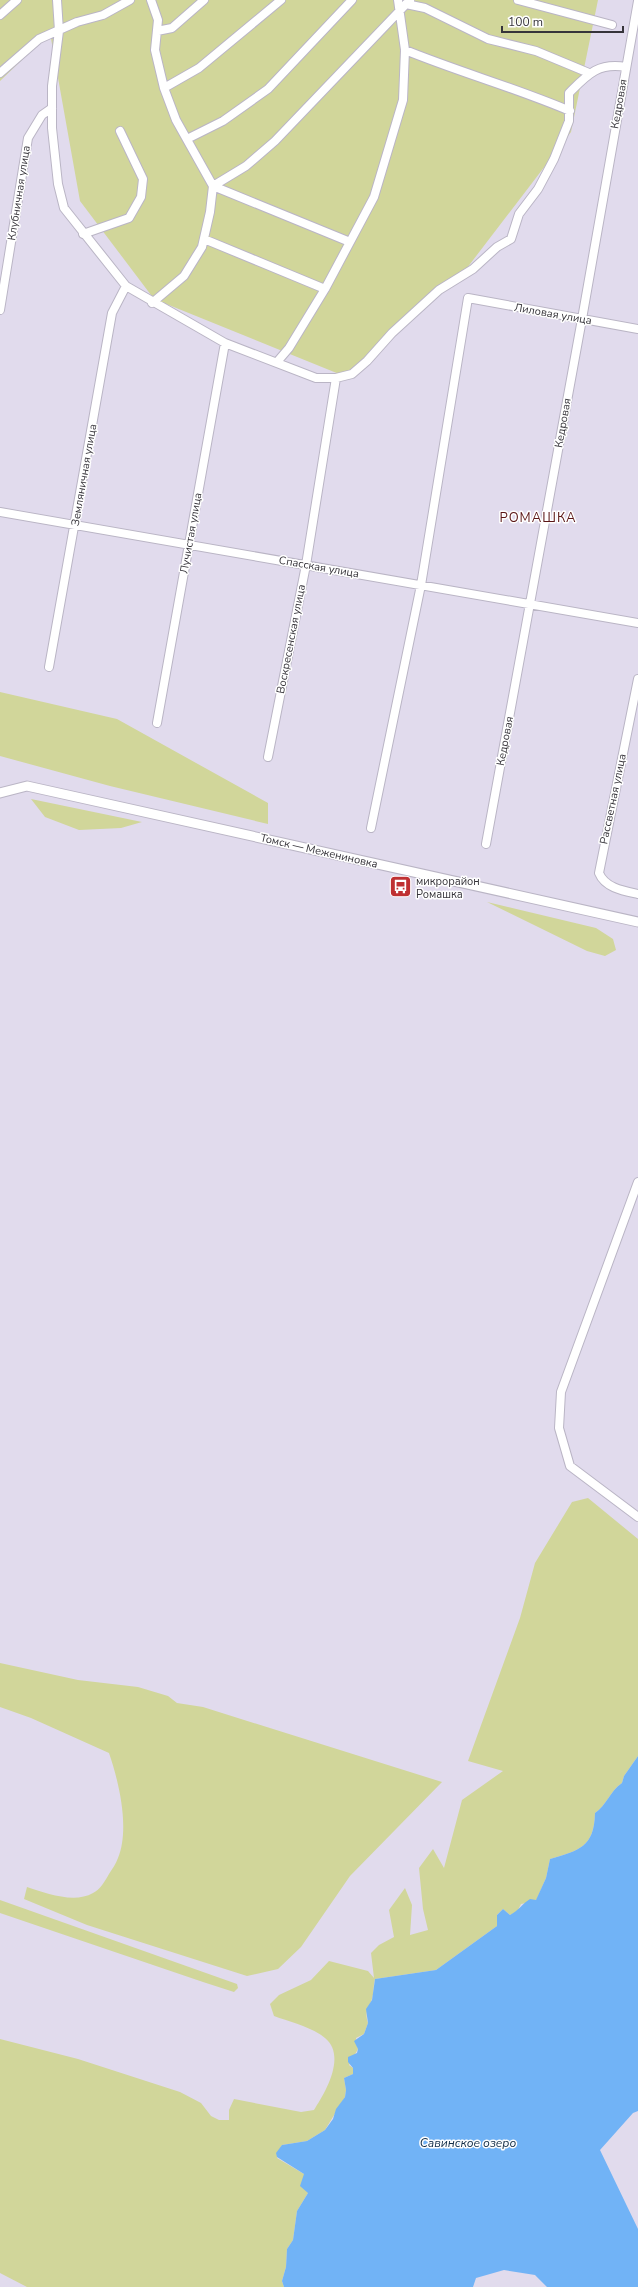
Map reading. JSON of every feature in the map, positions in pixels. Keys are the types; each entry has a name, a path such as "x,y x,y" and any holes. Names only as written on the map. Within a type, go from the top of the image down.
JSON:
{"street":[{"path":"0,15 17,0"},
{"path":"57,0 59,31 52,86 52,108 58,184 64,208 83,234 126,286 152,303 225,343 316,378 336,378 352,374 367,361 392,333 439,290 473,270 497,247 510,239 519,214 538,189 554,159 569,121 569,94 589,73 611,64 626,67"},
{"path":"0,74 39,39 77,22 103,15 130,0"},
{"path":"151,0 158,20 155,50 164,88 176,120 213,186 210,212 202,247 184,276 152,303"},
{"path":"156,31 172,28 204,0"},
{"path":"164,88 199,68 281,0"},
{"path":"186,139 223,121 268,89 352,0"},
{"path":"398,0 405,4 425,8 488,39 536,51 589,73"},
{"path":"518,0 612,24"},
{"name":"Кедровая","path":"486,844 582,319 638,1"},
{"path":"213,186 246,166 275,141 364,50 405,4"},
{"path":"277,362 289,348 325,289 374,197 403,100 405,4"},
{"path":"405,50 454,70 534,95 570,111"},
{"name":"Клубничная улица","path":"0,310 28,138 39,120 52,108"},
{"path":"83,234 129,218 141,197 143,180 120,130"},
{"path":"213,186 350,242"},
{"path":"204,239 325,289"},
{"name":"Земляничная улица","path":"49,668 112,313 126,286"},
{"name":"Лиловая улица","path":"421,585 468,298 638,329"},
{"name":"Лучистая улица","path":"157,723 225,343"},
{"name":"Воскресенская улица","path":"268,756 306,565 336,378"},
{"name":"Спасская улица","path":"0,512 638,623"},
{"path":"371,828 421,585"},
{"name":"Рассветная улица","path":"638,679 599,873 601,880 609,885 638,894"},
{"name":"Томск — Межениновка","path":"0,793 27,786 638,922"},
{"path":"638,1182 561,1392 558,1428 570,1466 638,1517"}],"green space":[{"path":"0,0 598,0 571,132 467,268 344,376 154,299 80,201 50,33 0,81"},
{"path":"0,692 117,719 268,803 268,824 110,786 0,756"},
{"path":"31,799 142,822 121,828 79,830 45,817"},
{"path":"487,902 596,928 613,939 616,950 605,956 587,951"},
{"path":"588,1498 638,1539 638,1756 624,1776 622,1783 614,1790 595,1813 592,1834 588,1841 577,1850 550,1859 546,1878 536,1901 521,1904 517,1912 510,1915 503,1909 497,1915 497,1926 436,1970 375,1979 373,1997 367,2010 368,2023 364,2034 356,2038 358,2049 349,2065 353,2068 353,2074 344,2078 346,2090 345,2097 325,2130 307,2141 282,2145 277,2158 304,2174 308,2193 297,2211 293,2240 287,2249 286,2267 282,2281 284,2287 27,2287 0,2273 0,2039 78,2059 180,2092 201,2103 211,2116 219,2120 229,2120 229,2110 234,2099 301,2112 314,2110 332,2074 334,2054 331,2046 320,2034 301,2025 274,2016 270,2004 279,1995 311,1980 329,1961 368,1971 374,1978 371,1953 379,1945 394,1937 389,1910 405,1888 412,1905 410,1935 428,1930 423,1909 419,1868 433,1849 444,1868 462,1800 503,1771 468,1761 520,1618 535,1563 572,1502"},
{"path":"0,1663 78,1680 138,1687 168,1696 177,1703 203,1707 442,1782 350,1876 301,1947 278,1969 247,1976 87,1925 24,1899 27,1887 69,1898 85,1896 98,1890 118,1858 123,1833 122,1806 109,1753 31,1718 0,1707"},
{"path":"0,1900 237,1984 238,1988 234,1992 0,1913"}],"water":[{"name":"Савинское озеро","path":"638,1756 638,2111 633,2113 600,2150 638,2229 638,2287 547,2287 535,2275 504,2270 476,2278 473,2287 284,2287 282,2281 286,2267 287,2249 293,2240 297,2211 308,2193 300,2186 304,2174 277,2157 276,2153 282,2145 307,2141 325,2130 333,2119 336,2109 345,2097 346,2090 344,2078 353,2074 353,2068 348,2062 348,2057 357,2053 358,2049 354,2041 364,2034 368,2023 366,2009 372,2000 375,1979 436,1970 497,1926 497,1915 503,1909 510,1915 530,1899 536,1900 546,1878 550,1859 577,1850 588,1841 592,1834 595,1813 614,1790 622,1783 624,1776"}],"place":[{"name":"микрорайон Ромашка","path":"401,887"}],"district":[{"name":"РОМАШКА","path":"538,518"}]}
